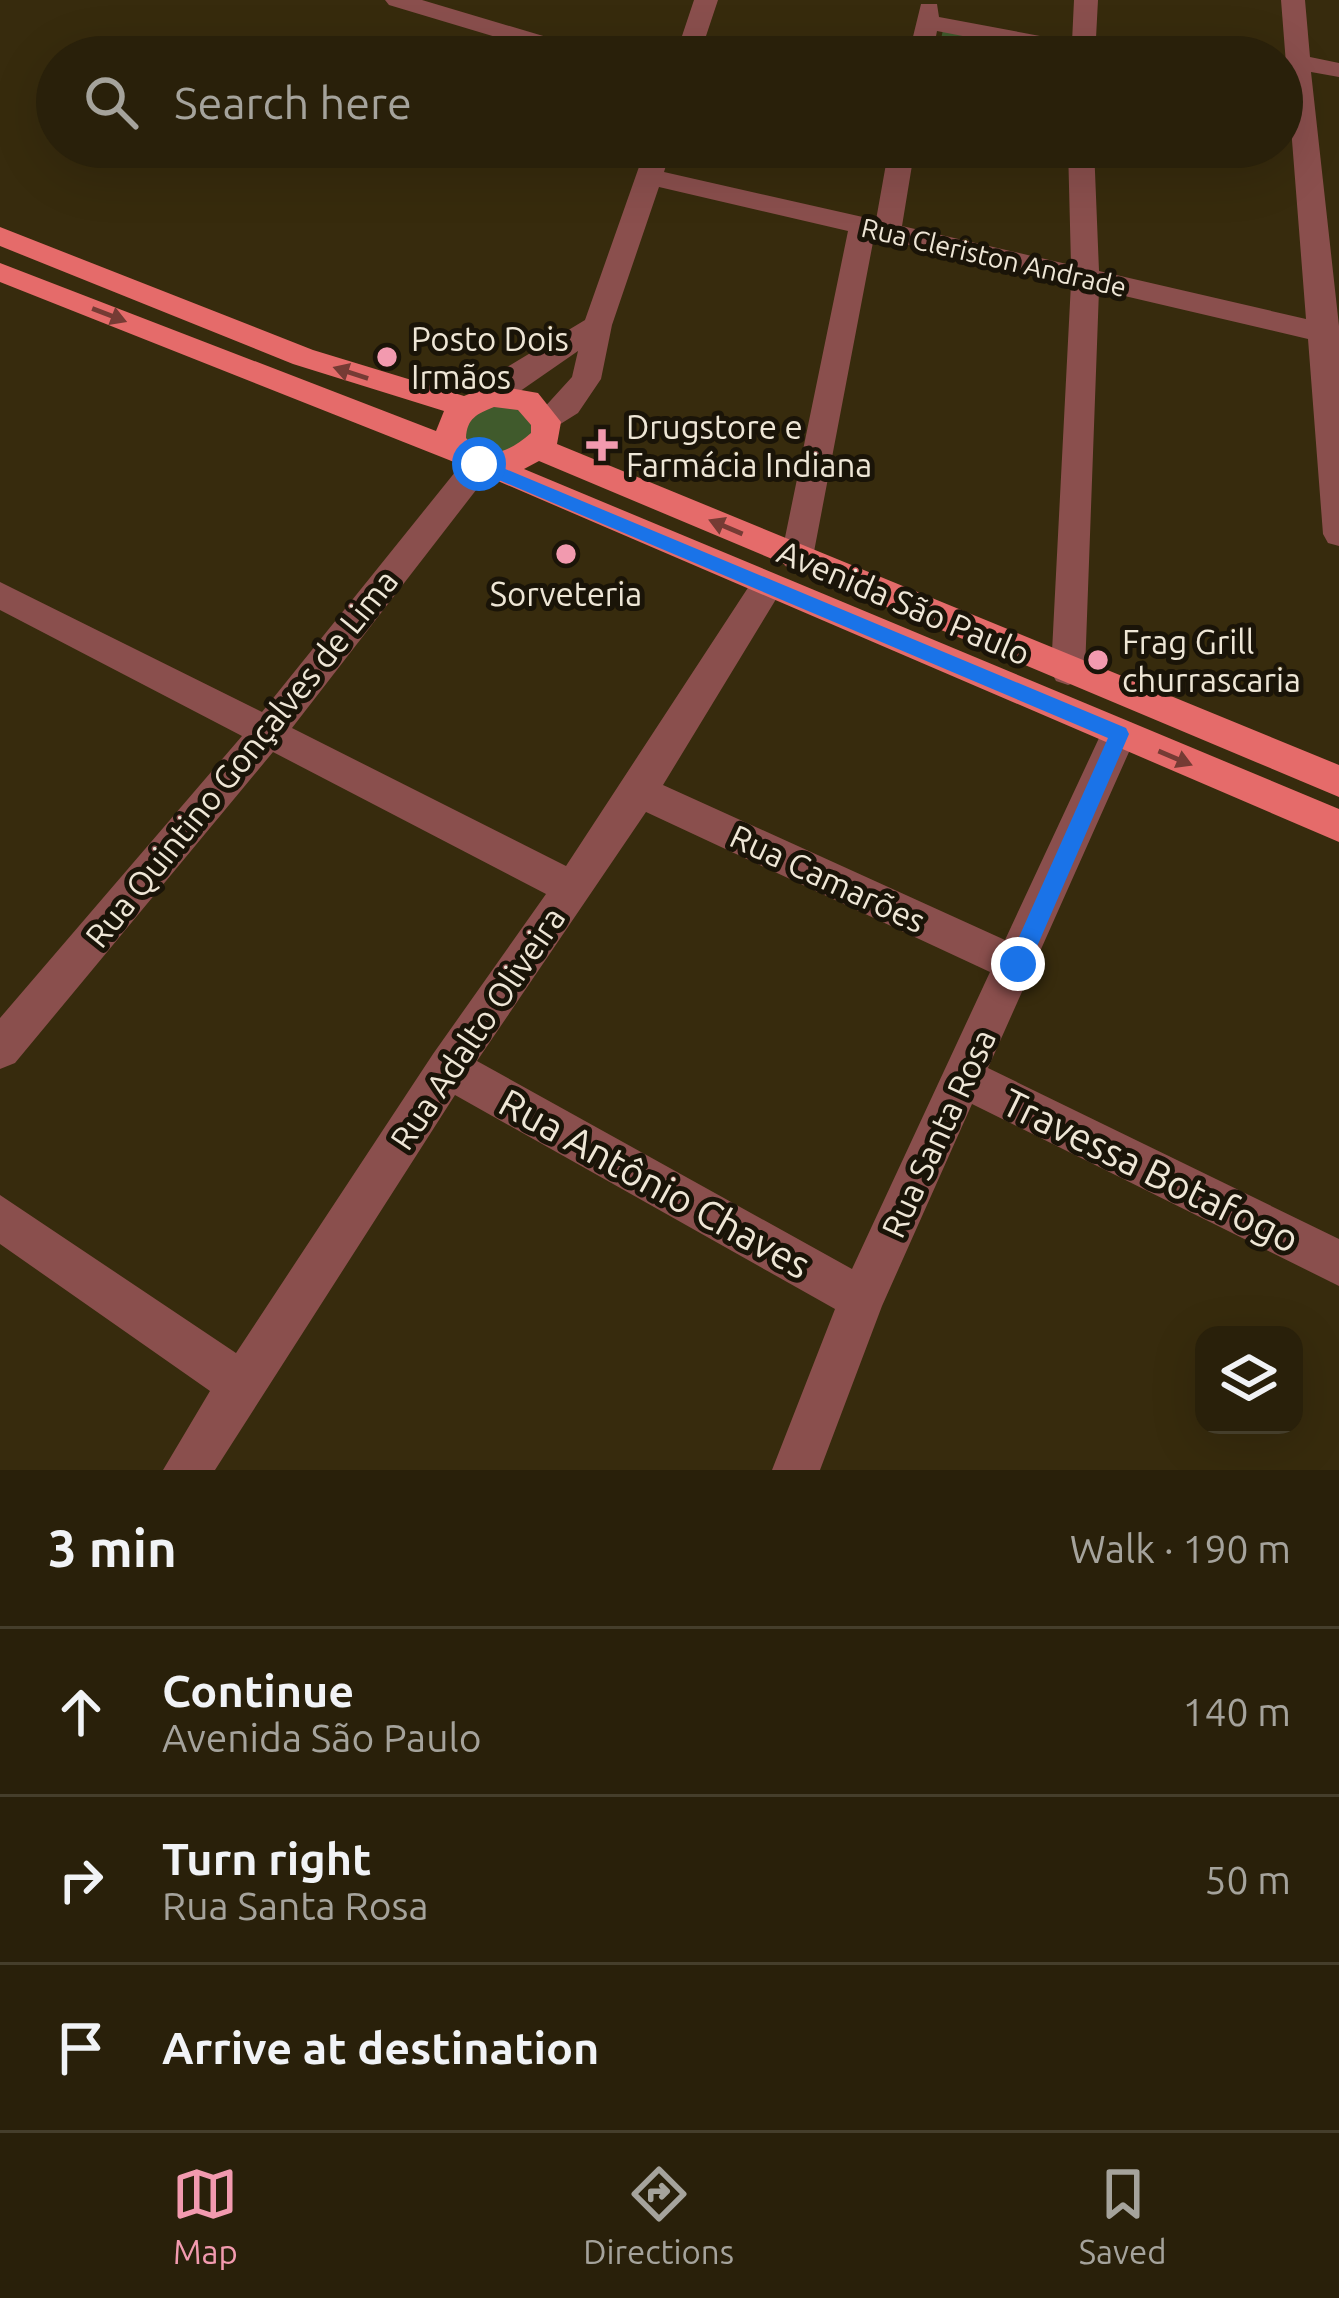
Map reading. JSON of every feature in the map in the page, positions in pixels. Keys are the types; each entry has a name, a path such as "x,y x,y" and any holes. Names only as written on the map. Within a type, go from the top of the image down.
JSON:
{"main road":[{"name":"Avenida São Paulo","path":"0,236 303,357 477,401 527,400 542,435 797,557 1339,781"},
{"name":"Avenida São Paulo","path":"0,272 473,460 1339,826"},
{"path":"477,401 451,419 447,435 473,460 519,461 542,435"}],"street":[{"path":"397,0 518,36"},
{"path":"694,36 706,0"},
{"path":"1084,36 1086,0"},
{"path":"1293,0 1296,36"},
{"path":"924,36 928,16 1010,36"},
{"path":"1303,63 1339,70"},
{"path":"1303,115 1329,334 1339,534"},
{"path":"542,435 586,379 598,325 653,168"},
{"path":"797,557 875,231 895,168"},
{"path":"1068,671 1084,278 1081,168"},
{"name":"Rua Cleriston Andrade","path":"650,177 1329,334"},
{"path":"1310,189 1339,195"},
{"path":"477,401 598,325"},
{"name":"Rua Quintino Gonçalves de Lima","path":"0,1049 268,732 473,460"},
{"name":"Rua Adalto Oliveira","path":"188,1470 448,1068 639,791 766,586"},
{"path":"0,595 570,887"},
{"name":"Rua Santa Rosa","path":"796,1470 862,1298 1119,734"},
{"name":"Rua Camarões","path":"639,791 1018,964"},
{"name":"Rua Antônio Chaves","path":"448,1068 862,1298"},
{"name":"Travessa Botafogo","path":"963,1077 1339,1263"},
{"path":"0,1217 243,1386"}],"green space":[{"path":"507,399 540,422 526,452 474,459 457,420"}],"place":[{"name":"Posto Dois Irmãos","path":"387,357"},
{"name":"Drugstore e Farmácia Indiana","path":"602,445"},
{"name":"Sorveteria","path":"566,554"},
{"name":"Frag Grill churrascaria","path":"1098,660"}],"route":[{"path":"479,464 1119,734 1018,964"}]}
